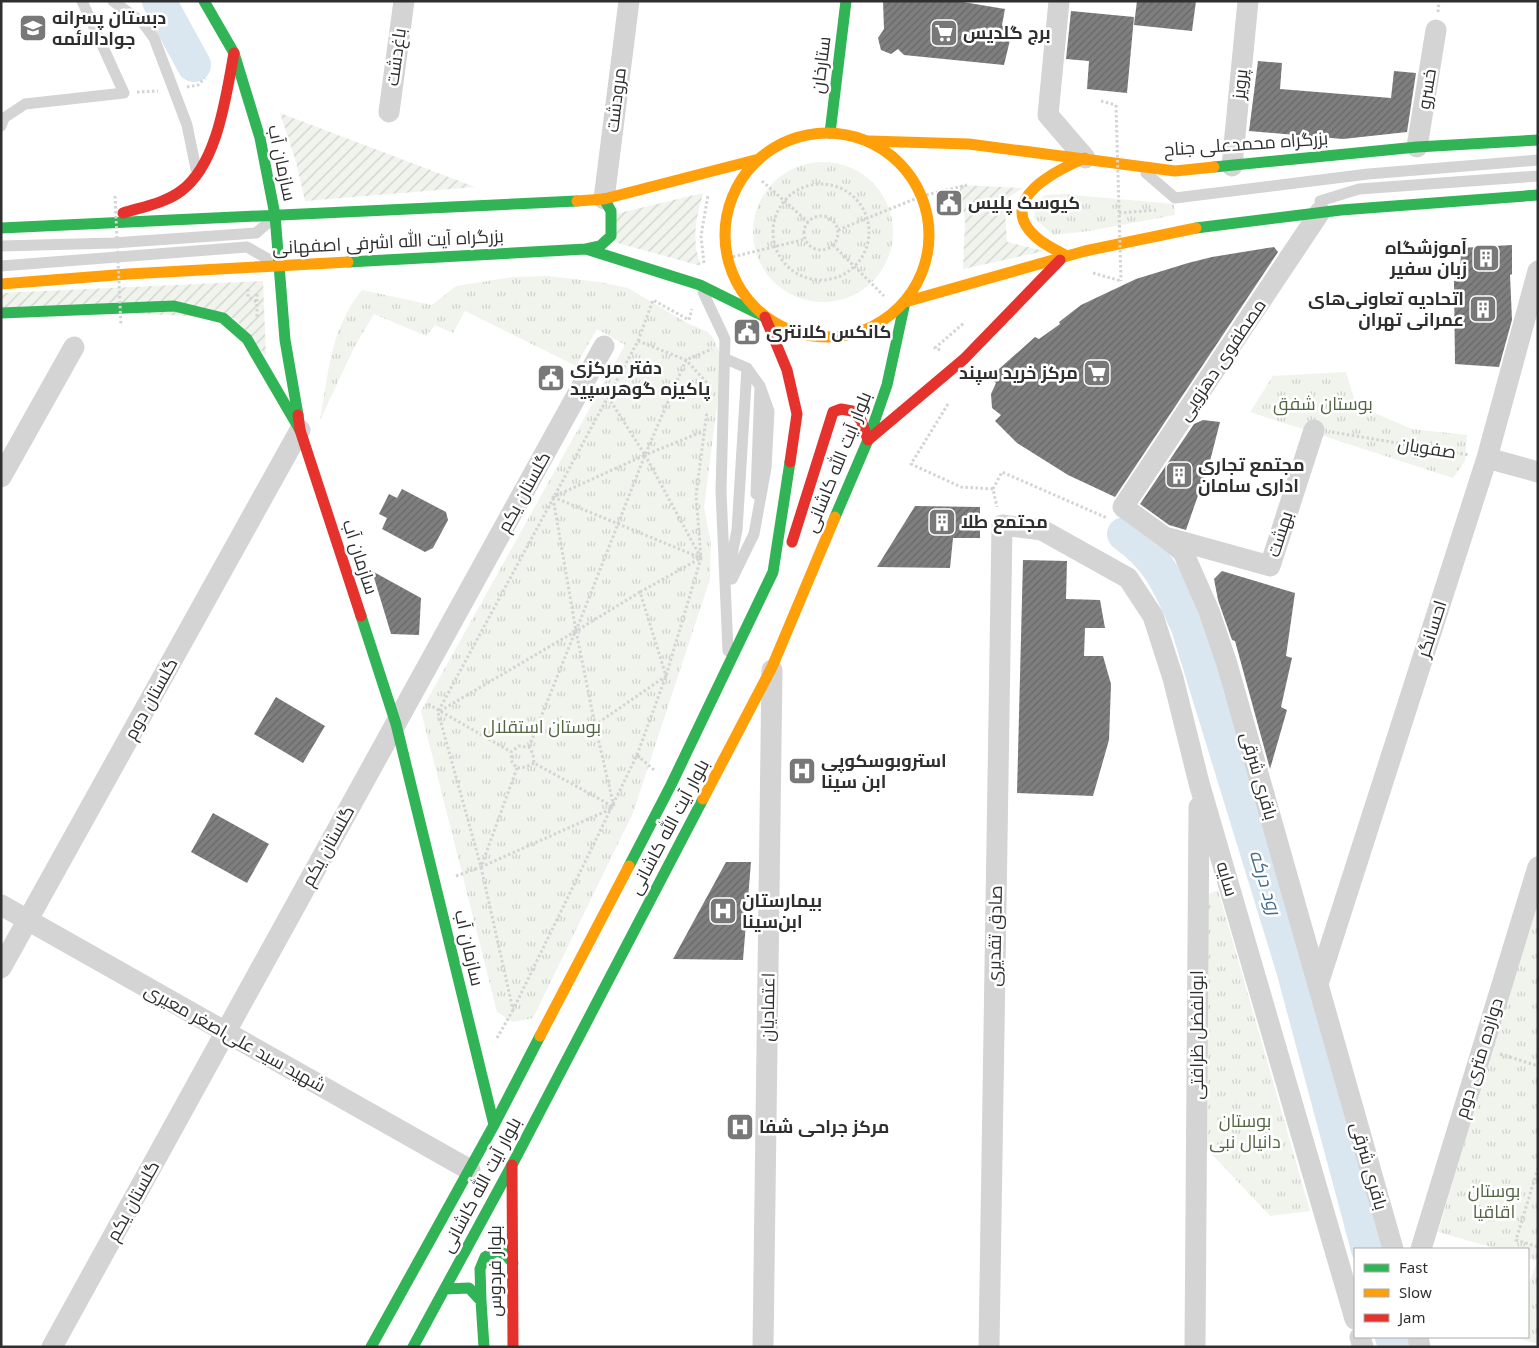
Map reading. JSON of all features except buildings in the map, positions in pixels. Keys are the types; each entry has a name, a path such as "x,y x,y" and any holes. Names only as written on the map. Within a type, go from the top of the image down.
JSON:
{"main road":[{"name":"ستارخان","path":"830,133 846,1"},
{"name":"سازمان آب","path":"206,3 234,53 260,138 275,216 281,266 285,340 300,430 396,724 494,1125"},
{"path":"92,223 158,202 181,190 198,175 220,122 234,53"},
{"path":"765,317 750,304 739,287 728,258 725,230 728,210 735,191 750,168 759,159 792,139 817,133 850,135 868,141 893,157 904,167 922,196 928,220 929,249 921,277 902,306"},
{"name":"بزرگراه محمدعلی جناح","path":"868,141 969,144 1175,170 1417,147 1538,140"},
{"path":"1065,255 1042,241 1027,228 1022,214 1026,197 1037,183 1085,158"},
{"name":"بزرگراه آیت الله اشرفی اصفهانی","path":"1,228 505,206 604,199 759,159"},
{"path":"902,306 1065,255 1147,237 1320,212 1442,200 1538,194"},
{"path":"586,249 600,246 610,236 611,211 604,199"},
{"name":"بزرگراه آیت الله اشرفی اصفهانی","path":"1,284 128,274 586,249 700,285 796,333 825,338 855,334 870,329 902,306"},
{"path":"773,572 791,545 833,412 841,408 849,409 855,413 864,425 868,440 964,359 1065,255"},
{"path":"1,313 174,306 223,318 247,339 300,430"},
{"name":"بلوار آیت الله کاشانی","path":"413,1347 512,1165 772,667 868,440 887,385 902,306"},
{"name":"بلوار آیت الله کاشانی","path":"371,1347 470,1170 671,785 729,660 773,572 797,414 787,370 765,317"},
{"name":"بلوار فردوس","path":"512,1165 513,1347"},
{"path":"482,1300 480,1269 485,1257 497,1251 505,1254 512,1263"},
{"name":"بلوار فردوس","path":"445,1289 469,1288 482,1300 484,1347"}],"street":[{"name":"باغ‌دشت","path":"389,112 404,1"},
{"name":"مرودشت","path":"604,199 629,1"},
{"path":"1060,1 1048,115 1085,158"},
{"name":"پرویز","path":"1232,166 1248,1"},
{"name":"خسرو","path":"1417,147 1428,29"},
{"name":"مصطفوی دهزویی","path":"1120,515 1320,212"},
{"name":"احسانگر","path":"1318,984 1487,458 1537,273"},
{"name":"گلستان یکم","path":"52,1347 604,346"},
{"path":"1,477 74,347"},
{"name":"گلستان دوم","path":"1,968 300,430"},
{"name":"بهشت","path":"1166,538 1270,566 1314,430"},
{"path":"1487,458 1538,472"},
{"name":"باقری شرقی","path":"1120,515 1166,538 1183,552 1209,612 1227,664 1393,1248"},
{"name":"سایه","path":"1002,525 1042,530 1128,578 1153,616 1173,678 1199,783 1354,1316"},
{"name":"صادق تقدیری","path":"989,1347 1002,525"},
{"name":"اعتمادیان","path":"763,1347 772,667"},
{"name":"ابوالفضل ظرافتی","path":"1195,1347 1199,783"},
{"name":"دوازده متری دوم","path":"1421,1248 1538,867"},
{"name":"شهید سید علی‌اصغر معیری","path":"1,905 470,1170"}],"lane":[{"path":"1,126 4,118 24,104 124,92 82,1"},
{"path":"113,1 143,23 154,38 187,125 198,175"},
{"path":"1137,165 1175,198 1368,174 1538,160"},
{"path":"1147,237 1186,219 1304,205 1359,189 1538,176"},
{"path":"1,246 113,243 256,233 275,216"},
{"path":"1,266 248,247 281,266"},
{"path":"700,285 725,339 726,359 721,490 724,594 729,660"},
{"path":"724,594 754,534 760,386 746,368 726,359"},
{"path":"724,594 737,530 746,368"}],"path":[{"path":"1097,275 1121,281 1116,105 1101,101"},
{"path":"750,168 784,202 808,222"},
{"path":"820,184 835,186 849,193 860,204 867,217 869,234 866,250 854,267 845,274 830,280 813,280 798,275 785,265 776,247 773,235 774,220 791,194 805,187 820,184"},
{"path":"838,230 922,196 967,185"},
{"path":"705,268 701,236 709,191"},
{"path":"115,196 121,326"},
{"path":"1119,213 1159,210"},
{"path":"818,216 824,216 834,221 838,230 838,236 833,246 829,248 818,250 808,244 806,239 805,227 808,222 818,216"},
{"path":"728,258 806,239"},
{"path":"833,246 854,267 902,306"},
{"path":"248,281 248,297 257,302"},
{"path":"258,325 256,294 263,290"},
{"path":"692,309 689,320 653,300 638,341 438,712 481,867 513,1010 638,755 666,676 701,558 696,495 708,404"},
{"path":"964,359 935,348 966,322"},
{"path":"638,341 686,360 710,387"},
{"path":"529,747 645,455 686,360 719,346 726,359"},
{"path":"608,397 645,455 701,558"},
{"path":"950,400 911,464 961,487 993,489"},
{"name":"صفویان","path":"1314,430 1487,458"},
{"path":"553,497 645,455 704,431"},
{"path":"1002,525 993,489 1002,472 1120,515"},
{"path":"553,497 701,558"},
{"path":"553,497 576,631 614,807"},
{"path":"438,712 701,558"},
{"path":"640,592 666,676"},
{"path":"596,725 666,676"},
{"path":"413,692 438,712 511,752"},
{"path":"511,752 519,746 529,747"},
{"path":"529,747 533,754 534,763"},
{"path":"511,752 512,762 517,768"},
{"path":"638,755 671,785"},
{"path":"534,763 614,807"},
{"path":"517,768 526,767 534,763"},
{"path":"481,867 517,768"},
{"path":"436,884 481,867 614,807"},
{"path":"1482,1049 1538,1066"},
{"path":"1538,1168 1516,1240 1538,1247"}],"green space":[{"path":"280,113 475,187 305,201 296,162"},
{"path":"823,162 837,163 850,167 872,183 888,205 892,218 892,246 888,259 872,281 850,297 837,301 823,302 809,301 796,297 774,281 758,259 754,246 753,232 754,218 758,205 774,183 796,167 809,163"},
{"path":"959,185 1023,188 1009,197 1005,211 1007,242 1045,251 963,269 965,220"},
{"path":"703,193 698,211 695,239 701,266 614,242 615,214"},
{"path":"1063,194 1174,204 1175,215 1089,231 1053,235 1034,218 1037,202 1046,195"},
{"name":"بوستان استقلال","path":"548,276 599,282 628,288 687,323 708,332 720,353 719,390 704,507 711,543 710,579 633,813 533,1018 513,1022 497,1012 421,711 625,345 597,329 576,366 465,311 453,333 435,325 426,336 374,314 355,346 320,420 332,352 337,336 351,305 362,290 432,305 456,286 513,277"},
{"path":"263,281 266,357 235,318 1,308 1,293"},
{"name":"بوستان شفق","path":"1346,372 1356,405 1412,429 1467,435 1465,461 1453,478 1250,412 1273,376"},
{"name":"بوستان دانیال نبی","path":"1218,890 1310,1211 1270,1216 1205,1147 1206,895"},
{"name":"بوستان اقاقیا","path":"1538,896 1538,1344 1517,1338 1529,1338 1529,1284 1537,1261 1529,1258 1529,1248 1494,1248 1438,1232"}],"waterway":[{"name":"رود درکه","path":"159,1 194,65"},
{"name":"رود درکه","path":"1124,534 1137,544 1156,564 1170,587 1188,627 1293,969 1368,1248"},
{"name":"رود درکه","path":"1392,1338 1395,1347"}],"traffic: fast":[{"path":"204,1 234,53 260,138 275,215 285,340 298,415"},
{"path":"830,133 846,1"},
{"path":"1214,167 1417,147 1538,140"},
{"path":"1196,228 1341,210 1538,195"},
{"path":"586,249 600,246 611,236 611,211 604,199"},
{"path":"1,228 577,201"},
{"path":"348,262 586,249 700,285 765,317"},
{"path":"835,517 868,440 887,385 905,302"},
{"path":"1,313 174,306 223,318 247,339 300,430"},
{"path":"629,866 671,785 773,572 790,462"},
{"path":"361,616 396,724 494,1125"},
{"path":"413,1347 512,1165 703,799"},
{"path":"371,1347 494,1125 540,1036"},
{"path":"481,1301 480,1269 485,1257 497,1251 505,1254 513,1263"},
{"path":"445,1289 469,1288 481,1301 484,1347"}],"traffic: slow":[{"path":"817,133 837,133 866,140 892,156 906,170 922,196 929,225 929,235 929,245 922,274 906,300 892,314 866,330 857,333 837,337 817,337 788,330 762,314 748,300 732,274 729,265 725,245 725,225 732,196 748,170 762,156 788,140 797,137 817,133"},
{"path":"869,141 969,144 1175,171 1214,167"},
{"path":"1065,255 1046,245 1036,237 1025,223 1022,211 1026,199 1034,188 1060,170 1085,158"},
{"path":"577,201 604,199 759,159"},
{"path":"905,302 1085,251 1196,228"},
{"path":"1,284 128,274 348,262"},
{"path":"703,799 772,667 835,517"},
{"path":"540,1036 629,866"}],"traffic: jam":[{"path":"123,213 168,199 181,191 194,179 212,147 223,108 234,53"},
{"path":"868,440 964,359 1060,260"},
{"path":"765,317 787,370 797,414 790,462"},
{"path":"792,542 833,412 841,409 852,411 861,420 868,440"},
{"path":"298,415 300,430 361,616"},
{"path":"512,1165 513,1347"}],"place":[{"name":"دبستان پسرانه جوادالائمه","path":"33,28"},
{"name":"برج گلدیس","path":"944,33"},
{"name":"کیوسک پلیس","path":"949,203"},
{"name":"آموزشگاه زبان سفیر","path":"1486,258"},
{"name":"اتحادیه تعاونی‌های عمرانی تهران","path":"1483,309"},
{"name":"کانکس کلانتری","path":"747,332"},
{"name":"مرکز خرید سپند","path":"1097,373"},
{"name":"دفتر مرکزی پاکیزه گوهرسپید","path":"551,378"},
{"name":"مجتمع تجاری اداری سامان","path":"1179,475"},
{"name":"مجتمع طلا","path":"942,522"},
{"name":"استروبوسکوپی ابن سینا","path":"802,771"},
{"name":"بیمارستان ابن‌سینا","path":"723,911"},
{"name":"مرکز جراحی شفا","path":"740,1127"}]}
